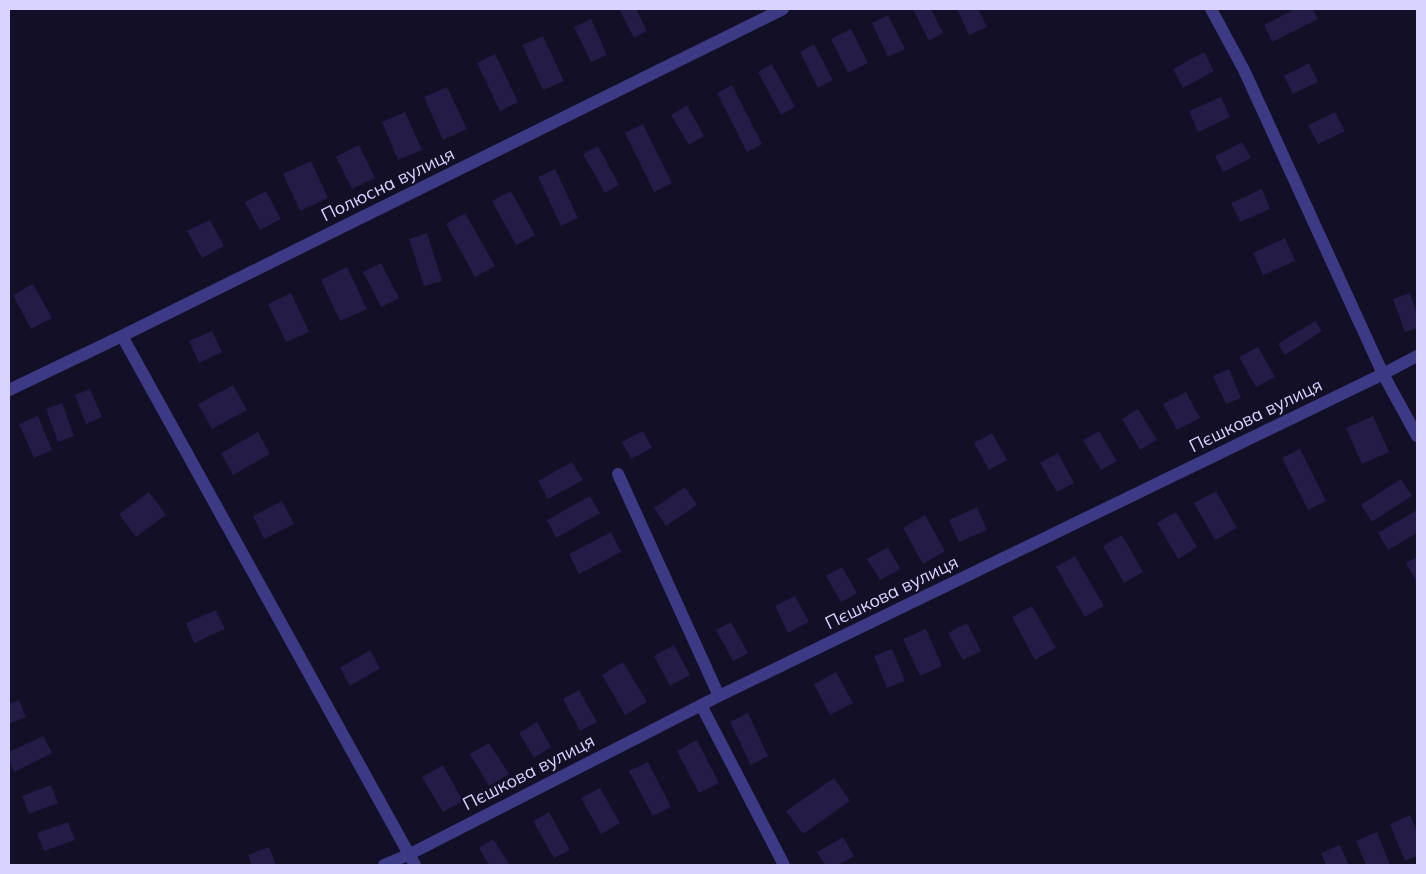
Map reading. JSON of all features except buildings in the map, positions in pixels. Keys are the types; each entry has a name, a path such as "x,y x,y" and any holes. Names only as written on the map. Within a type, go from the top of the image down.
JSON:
{"street":[{"name":"Полюсна вулиця","path":"9,390 783,9"},
{"path":"1211,9 1244,70 1383,374 1417,436"},
{"path":"122,336 413,859"},
{"name":"Пєшкова вулиця","path":"384,865 413,859 701,705 1417,356"},
{"path":"618,474 719,696"},
{"path":"701,705 784,865"}]}
